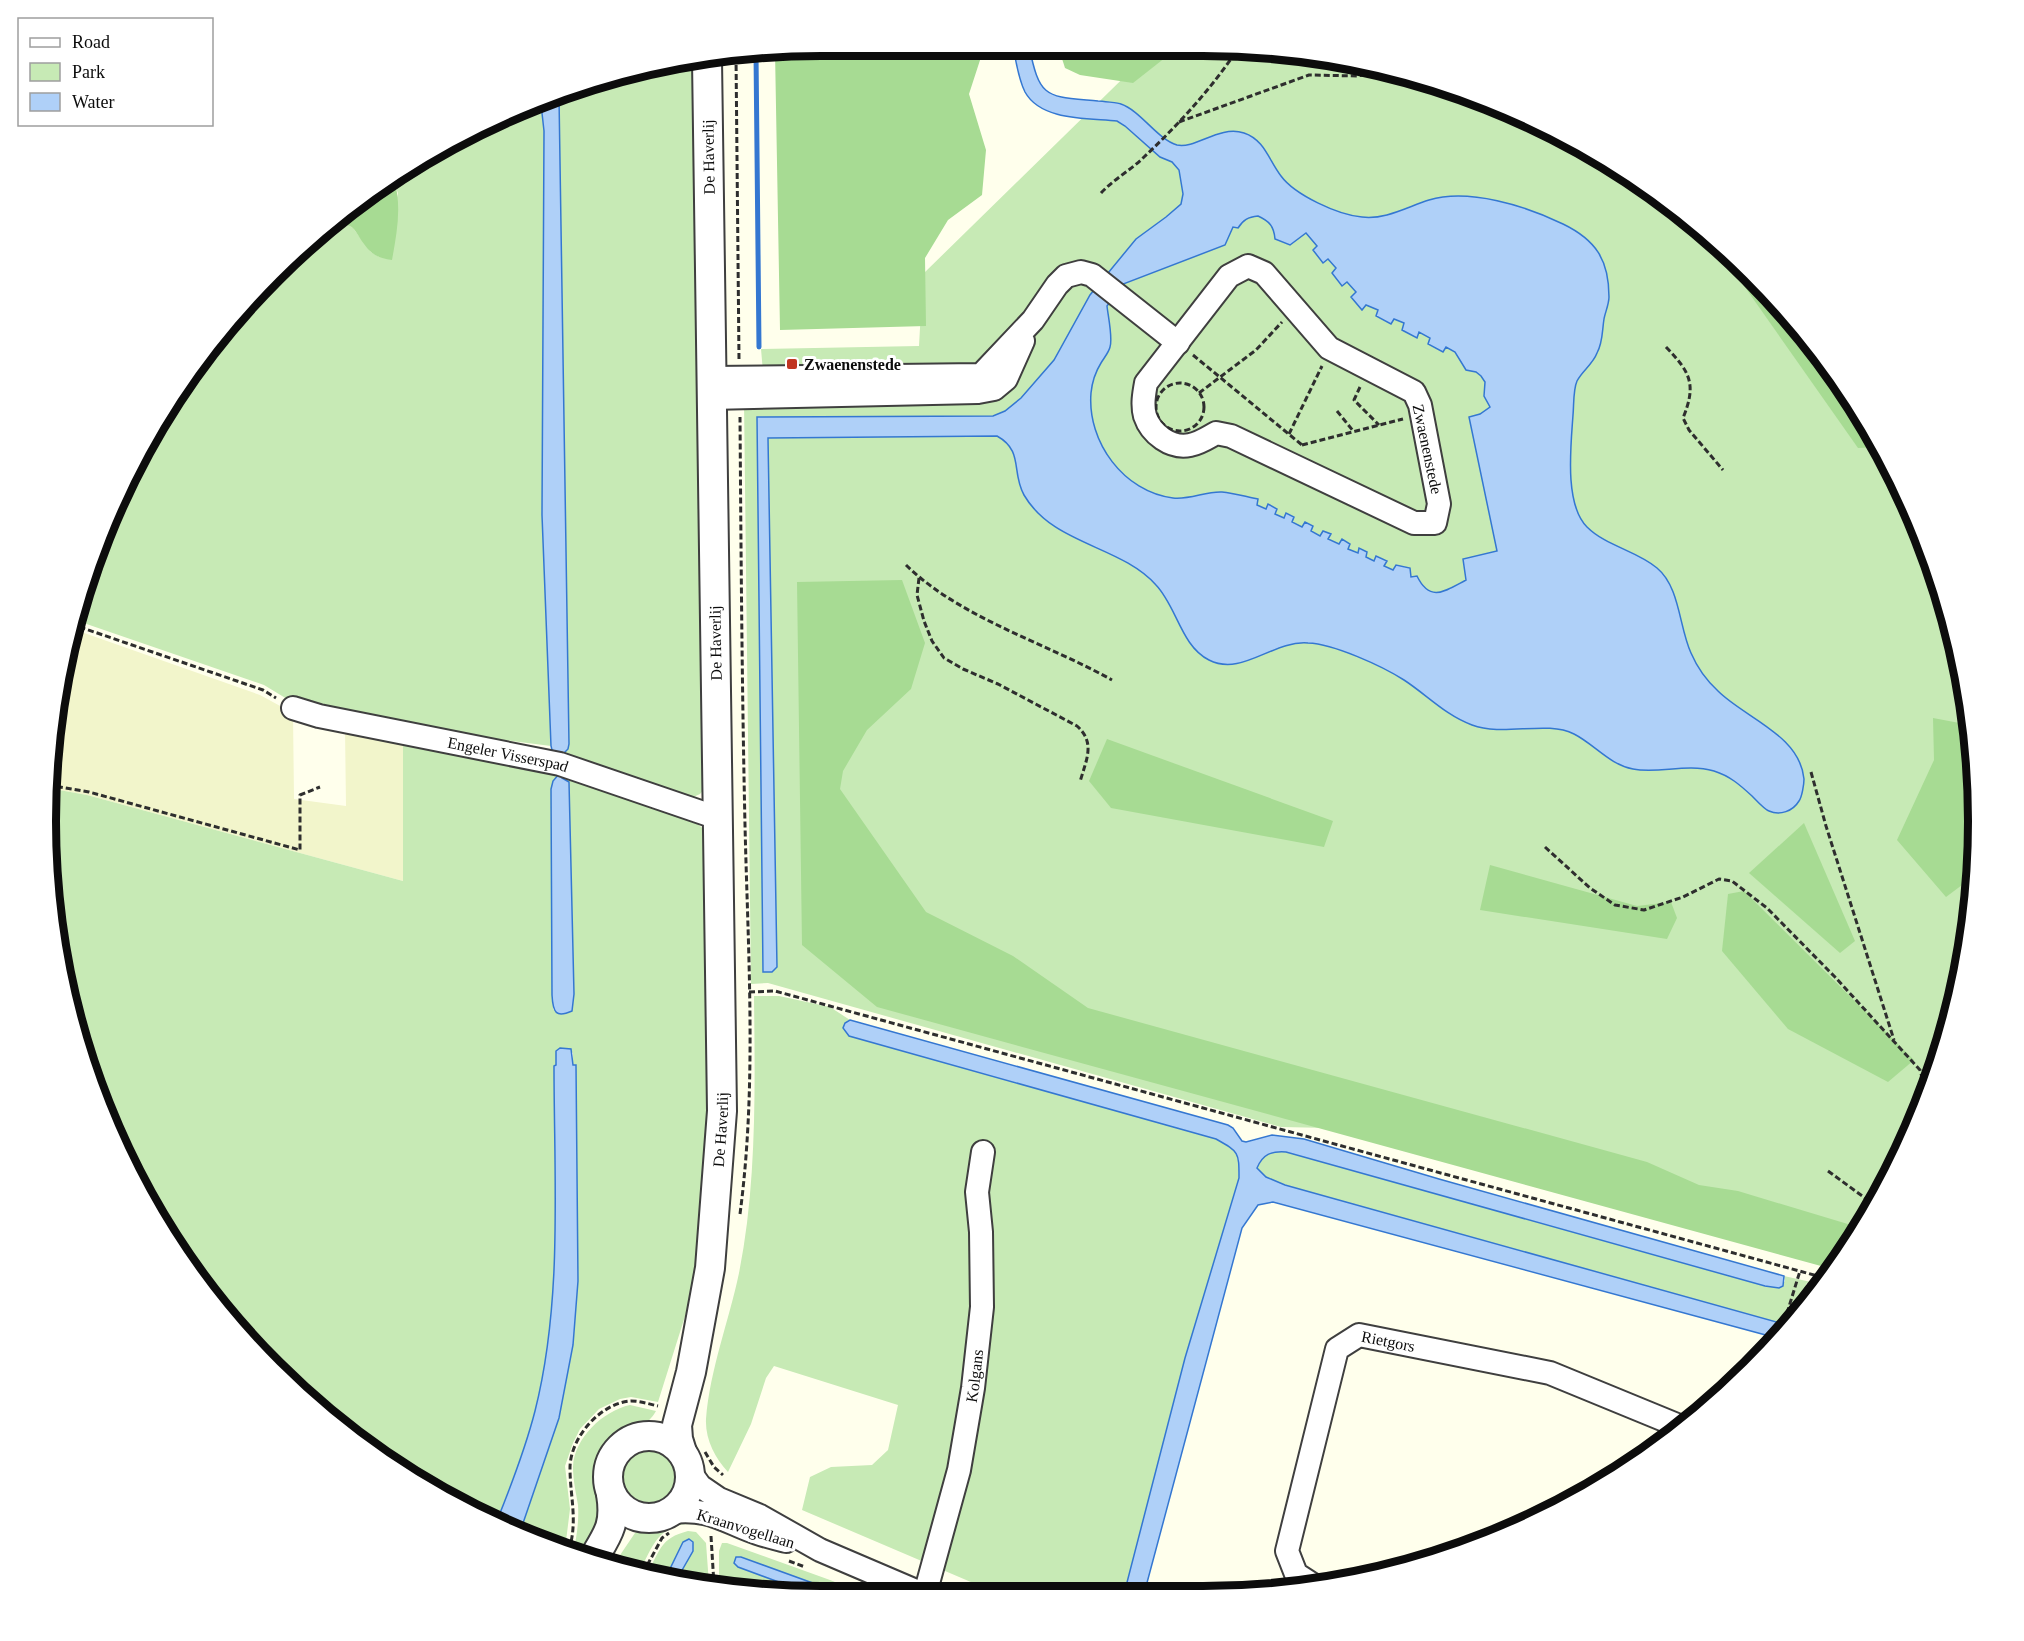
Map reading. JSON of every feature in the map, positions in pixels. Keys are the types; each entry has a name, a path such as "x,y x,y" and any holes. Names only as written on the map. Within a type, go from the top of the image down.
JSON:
{"street":[{"name":"De Haverlij","path":"686,1462 678,1439 677,1425 690,1372 710,1268 722,1111 731,820 711,388 707,64"},
{"name":"Zwaenenstede","path":"1248,266 1264,273 1329,348 1414,392 1422,414 1439,504 1435,523 1414,523 1231,436 1216,433 1201,442 1187,446 1172,444 1156,435 1145,417 1143,398 1146,383 1178,343 1229,276 1248,266"},
{"path":"711,388 739,386 978,392 994,389 1006,379 1033,321 1057,285 1066,276 1080,272 1092,275 1178,343"},
{"name":"Engeler Visserspad","path":"293,708 319,716 560,765 731,820"},
{"name":"Kolgans","path":"926,1586 959,1470 974,1389 982,1307 981,1232 977,1192 983,1152"},
{"name":"De Haverlij","path":"641,1436 652,1429 659,1420 712,1226"},
{"name":"Rietgors","path":"1303,1579 1296,1574 1287,1551 1337,1349 1359,1335 1550,1373 1673,1424"},
{"path":"598,1552 610,1530 614,1513 608,1482 609,1470 619,1448 641,1436 654,1436 668,1440 686,1462 691,1483 686,1498 665,1520 637,1524 624,1537 613,1556"},
{"name":"Kraanvogellaan","path":"686,1462 699,1486 711,1496 760,1516 815,1559"},
{"path":"611,1494 626,1511 637,1517 665,1520"},
{"name":"Kraanvogellaan","path":"665,1520 687,1510 704,1512 815,1559 899,1586"}],"path":[{"path":"1101,193 1143,159 1179,122 1233,57"},
{"name":"De Haverlij","path":"731,820 739,386 736,60"},
{"path":"1179,122 1309,75 1358,76 1369,74"},
{"path":"1199,393 1256,350 1279,325 1298,311"},
{"path":"1178,343 1302,445"},
{"path":"1666,347 1690,378 1691,399 1683,418 1689,430 1723,470"},
{"path":"1289,435 1329,348"},
{"path":"1369,369 1354,400 1379,425"},
{"path":"1175,383 1184,383 1199,393 1203,400 1203,414 1191,428 1178,431 1167,427 1157,416 1155,404 1160,392 1175,383"},
{"path":"1337,411 1354,432"},
{"path":"1274,456 1302,445 1422,414"},
{"path":"906,565 919,578 990,621 1082,663 1112,680"},
{"path":"919,578 917,595 924,621 932,641 944,658 998,684 1086,733 1089,745 1080,782"},
{"path":"81,627 263,690 293,708"},
{"path":"1811,772 1894,1041"},
{"path":"57,786 89,792 300,850 300,795 320,787"},
{"path":"1545,847 1590,888 1615,905 1644,910 1683,897 1719,879 1732,881 1767,908 1835,977 1920,1070 1923,1080"},
{"path":"749,992 775,991 1818,1276"},
{"path":"1828,1171 1868,1200"},
{"path":"1786,1316 1800,1271"},
{"path":"570,1543 574,1509 570,1466 576,1443 584,1431 602,1413 621,1403 630,1401 663,1408"},
{"path":"647,1565 662,1538 665,1520"},
{"path":"705,1531 719,1536"},
{"path":"711,1533 714,1578"},
{"path":"779,1557 815,1559"}],"green space":[{"path":"981,56 969,94 986,150 982,195 948,220 925,258 926,326 780,330 775,57"},
{"path":"1061,56 1167,56 1133,83 1080,75 1065,68"},
{"path":"1146,56 1254,57 1303,62 1353,70 1449,96 1542,134 1629,184 1708,245 1744,280 1779,316 1840,395 1890,482 1928,575 1942,623 1954,671 1967,770 1967,871 1954,970 1942,1018 1928,1066 1890,1159 1866,1203 1827,1263 1424,1130 1281,1127 768,983 751,984 744,401 763,372 761,349 919,346 923,274","holes":["758,417 767,972 763,971"]},
{"path":"700,65 708,785 700,794 689,799 562,755 569,744 559,102 623,82"},
{"path":"542,109 544,131 542,515 551,746 405,727 292,702 264,685 82,622 96,575 134,482 184,395 245,316 316,245 342,224 353,228 371,252 379,257 398,194 395,184 438,158 482,134"},
{"path":"395,184 398,209 392,260 372,253 353,228 340,226"},
{"path":"1731,268 1779,316 1840,395 1871,447 1858,448"},
{"path":"902,580 925,643 911,689 867,730 843,771 840,789 926,912 1013,956 1088,1008 1647,1162 1699,1185 1738,1191 1852,1225 1840,1246 1824,1267 877,1007 802,945 797,582"},
{"path":"80,631 260,695 293,713 294,799 346,806 345,729 403,742 403,881 87,795 57,790 62,721 70,671"},
{"path":"1933,718 1962,724 1967,770 1967,871 1966,882 1946,897 1897,840 1934,760"},
{"path":"1107,739 1333,821 1324,847 1111,808 1089,781"},
{"path":"403,742 563,772 692,819 709,834 714,1017 704,1224 686,1313 658,1402 631,1397 620,1399 599,1409 580,1429 573,1443 565,1466 570,1509 566,1542 523,1525 559,1418 573,1345 578,1281 576,1066 573,1065 573,1053 566,1048 560,1048 556,1051 556,1066 554,1066 555,1240 550,1326 544,1369 527,1440 499,1514 438,1483 395,1457 316,1396 245,1325 184,1246 158,1203 134,1159 96,1066 70,970 57,871 57,790 87,795 403,881","holes":["558,777 569,782 574,994 553,1010 551,789 553,781"]},
{"path":"1804,823 1855,941 1840,953 1749,873"},
{"path":"1490,865 1637,906 1671,902 1677,918 1667,939 1480,910"},
{"path":"1744,891 1914,1060 1888,1082 1788,1029 1722,951 1728,894"},
{"path":"754,996 779,996 830,1007 850,1020 845,1023 1216,1139 1236,1154 1239,1163 1239,1178 1185,1358 1126,1586 980,1586 802,1510 810,1477 831,1467 872,1465 888,1450 898,1405 774,1366 766,1378 751,1424 728,1472 719,1461 709,1441 706,1419 716,1363 735,1291 745,1239 752,1170"},
{"path":"1273,1151 1286,1152 1765,1286 1779,1288 1785,1281 1784,1276 1811,1282 1806,1284 1806,1291 1781,1323 1285,1185 1266,1177 1257,1168 1265,1155"},
{"path":"630,1405 656,1411 647,1422 617,1438 605,1453 601,1472 607,1501 590,1549 575,1545 578,1517 573,1472 575,1456 584,1436 592,1427 620,1408"},
{"path":"651,1448 667,1453 675,1461 680,1477 675,1493 667,1501 651,1506 635,1501 627,1493 622,1477 627,1461 635,1453"},
{"path":"687,1517 703,1518 701,1525 688,1524 668,1529 655,1543 644,1564 618,1558 635,1533 645,1527"},
{"path":"688,1531 696,1532 706,1543 708,1577 680,1572 692,1550 687,1542 683,1543 669,1571 651,1566 662,1546 679,1534"},
{"path":"722,1543 727,1543 845,1586 821,1586 741,1557 738,1567 786,1585 719,1579 719,1551"}],"water":[{"path":"1015,56 1031,56 1037,77 1048,92 1067,98 1121,104 1163,137 1177,145 1192,144 1226,132 1244,133 1262,146 1281,176 1296,190 1318,203 1341,212 1362,217 1379,217 1429,200 1462,196 1479,198 1515,205 1548,217 1574,230 1592,244 1603,262 1609,300 1599,349 1593,361 1579,377 1575,389 1570,458 1575,504 1580,517 1595,534 1649,562 1665,576 1675,596 1687,643 1702,673 1729,701 1770,729 1793,750 1804,779 1801,797 1796,805 1782,813 1769,811 1734,781 1714,771 1693,768 1643,770 1625,767 1609,759 1581,738 1563,730 1538,728 1498,730 1472,725 1445,710 1395,674 1371,662 1319,644 1295,644 1282,647 1233,664 1221,664 1209,660 1200,654 1185,636 1163,594 1141,572 1124,561 1069,535 1052,525 1037,512 1020,486 1011,448 997,436 768,438 777,967 772,972 763,972 757,417 993,416 1005,411 1021,398 1054,360 1090,295 1136,239 1181,204 1183,194 1179,170 1172,162 1160,157 1117,121 1066,116 1042,108 1025,92","holes":["1258,216 1268,222 1275,239 1290,245 1306,233 1317,246 1313,250 1323,263 1328,259 1336,268 1332,273 1342,286 1347,282 1356,292 1351,297 1362,310 1366,305 1378,310 1376,316 1391,324 1394,319 1404,323 1402,330 1417,338 1419,332 1430,338 1428,344 1443,352 1446,347 1455,352 1466,370 1476,372 1485,382 1484,396 1490,407 1480,414 1469,417 1497,551 1463,559 1466,580 1445,591 1427,590 1417,576 1411,577 1410,568 1396,565 1393,570 1384,566 1387,561 1376,556 1374,561 1366,557 1367,552 1359,548 1358,553 1348,549 1350,544 1342,539 1339,544 1328,539 1331,534 1323,531 1320,536 1311,531 1313,526 1305,522 1302,527 1292,522 1294,517 1286,513 1284,518 1275,514 1277,509 1268,504 1266,509 1257,505 1258,499 1222,492 1179,498 1155,494 1124,475 1102,446 1091,411 1092,385 1111,343 1107,306 1123,284 1225,245 1233,227 1238,228 1251,217"]},
{"path":"559,102 569,744 568,749 562,755 552,750 551,746 542,515 544,131 542,109"},
{"path":"559,774 562,774 562,778 569,782 574,994 572,1011 562,1014 556,1012 552,995 551,789 553,781"},
{"path":"850,1020 1228,1125 1242,1141 1272,1135 1304,1139 1784,1276 1783,1286 1779,1288 1765,1286 1286,1152 1268,1154 1257,1168 1266,1177 1285,1185 1781,1323 1769,1336 1273,1202 1258,1205 1242,1228 1146,1586 1126,1586 1185,1358 1239,1178 1238,1158 1233,1150 1216,1139 849,1036 843,1028"},
{"path":"560,1048 571,1049 573,1065 576,1065 578,1281 573,1345 559,1418 523,1525 499,1514 535,1411 550,1326 555,1240 554,1066 556,1065 556,1051"},
{"path":"689,1539 693,1542 693,1551 681,1573 669,1571 683,1542"},
{"path":"736,1557 741,1557 821,1586 786,1585 738,1567 734,1563"}],"waterway":[{"path":"756,58 759,347"}],"place":[{"name":"Zwaenenstede","path":"792,364"}]}
